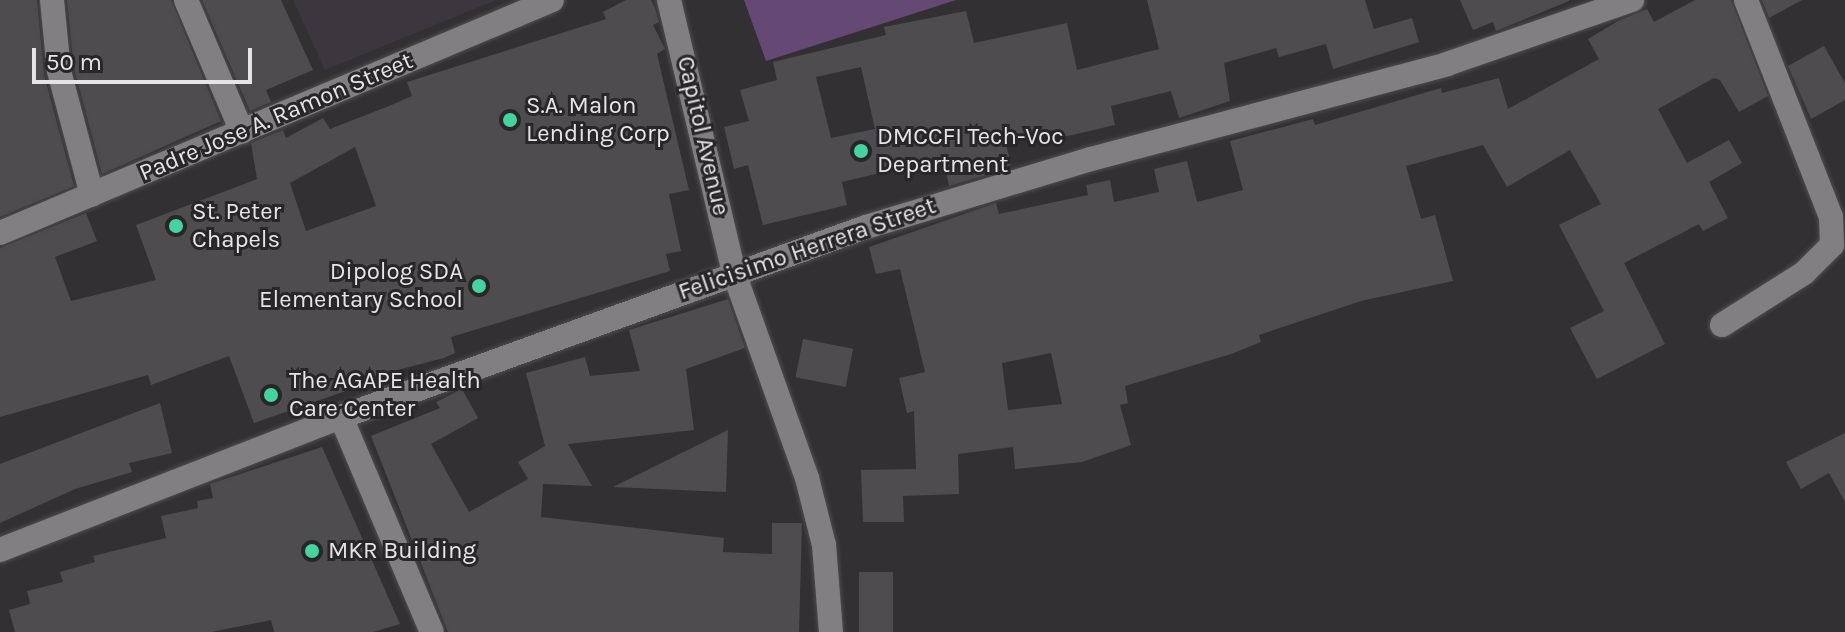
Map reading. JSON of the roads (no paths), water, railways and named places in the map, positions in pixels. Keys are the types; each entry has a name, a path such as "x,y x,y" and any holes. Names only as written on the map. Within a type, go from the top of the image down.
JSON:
{"street":[{"path":"52,0 59,71 92,195"},
{"path":"186,0 242,132"},
{"name":"Padre Jose A. Ramon Street","path":"0,233 552,0"},
{"name":"Capitol Avenue","path":"669,0 734,273 807,478 824,545 831,632"},
{"name":"Felicisimo Herrera Street","path":"0,550 341,417 734,273 991,187 1447,64 1632,0"},
{"path":"1722,325 1804,273 1832,245 1831,217 1746,0"},
{"path":"341,417 432,632"}],"place":[{"name":"S.A. Malon Lending Corp","path":"510,120"},
{"name":"DMCCFI Tech-Voc Department","path":"861,151"},
{"name":"St. Peter Chapels","path":"176,226"},
{"name":"Dipolog SDA Elementary School","path":"479,286"},
{"name":"The AGAPE Health Care Center","path":"271,395"},
{"name":"MKR Building","path":"312,551"}]}
